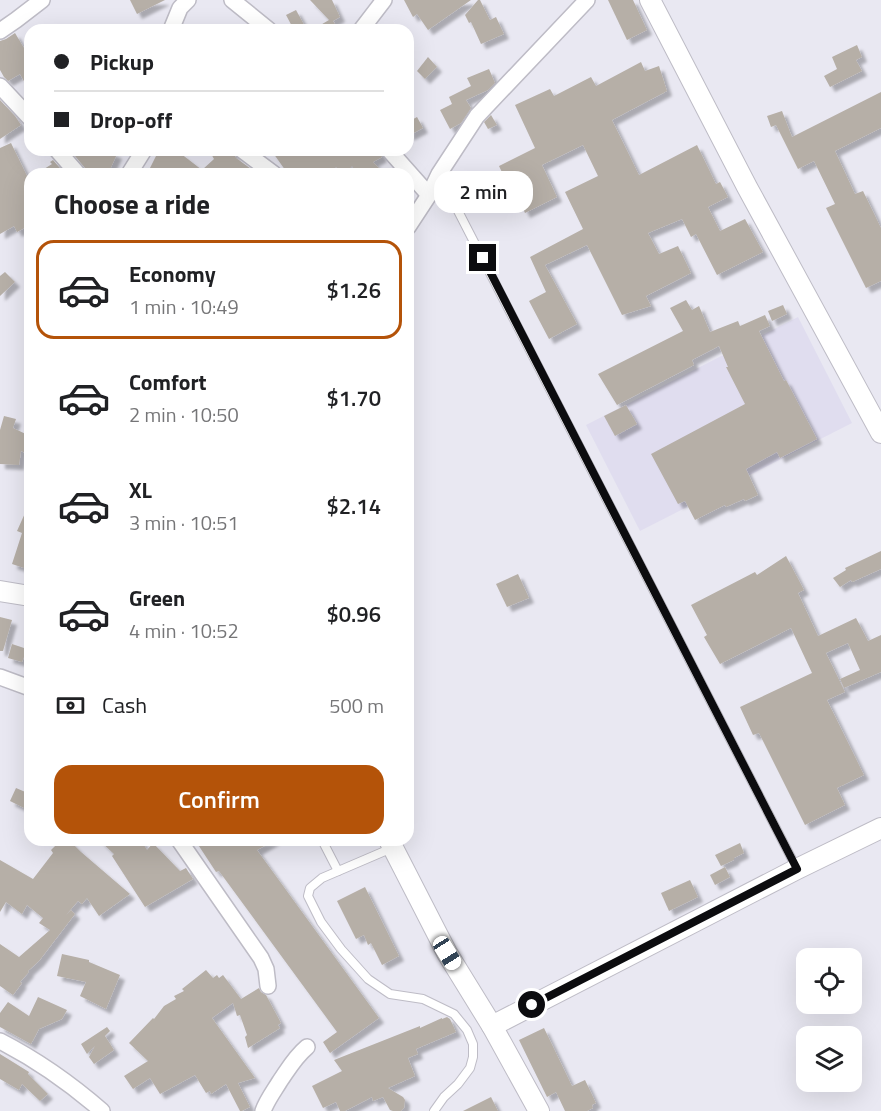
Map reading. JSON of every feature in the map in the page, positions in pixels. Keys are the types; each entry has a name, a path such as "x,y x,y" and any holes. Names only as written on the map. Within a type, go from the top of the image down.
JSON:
{"street":[{"path":"0,31 42,0"},
{"path":"174,24 180,9 188,0"},
{"path":"232,0 262,24"},
{"path":"366,24 384,0"},
{"path":"414,218 439,174 477,116 587,0"},
{"path":"650,0 747,187 881,433"},
{"path":"1,91 24,112"},
{"path":"62,156 73,168"},
{"path":"250,156 266,168"},
{"path":"394,156 405,168"},
{"path":"414,178 429,195"},
{"path":"0,591 24,595"},
{"path":"0,677 24,686"},
{"path":"492,1026 881,828"},
{"path":"182,846 261,958 266,969 268,986"},
{"path":"392,846 447,953 492,1026 539,1111"},
{"path":"0,1041 27,1055 102,1111"},
{"path":"262,1111 297,1055 307,1047"}],"lane":[{"path":"439,174 797,869"},
{"path":"325,846 338,871"},
{"path":"387,846 322,878 310,888 308,896 321,922 368,979 390,994 423,999 454,1014 467,1030 473,1044 470,1068 434,1111"}],"shaded area":[{"path":"798,317 852,423 640,531 586,425"}],"building":[{"path":"130,0 165,0 137,14"},
{"path":"310,0 332,0 340,17 333,21 335,24 322,24 329,20"},
{"path":"404,0 471,0 428,30 417,14 413,17"},
{"path":"478,0 490,20 496,17 504,34 481,44 471,22 469,23 465,15"},
{"path":"608,0 633,0 647,30 627,40"},
{"path":"296,10 304,24 291,24 286,15"},
{"path":"15,33 24,48 24,81 20,74 8,81 0,70 0,41"},
{"path":"857,45 862,57 856,60 862,71 830,87 824,76 837,69 832,57"},
{"path":"428,57 437,67 425,79 417,71"},
{"path":"641,62 645,71 659,66 667,91 612,120 639,175 697,145 716,184 720,182 728,197 708,207 720,231 745,219 763,252 717,275 696,234 691,237 682,219 648,233 659,254 678,246 691,273 646,296 651,306 622,315 587,245 545,265 577,324 549,339 529,301 546,292 530,257 583,229 565,192 598,176 583,145 542,165 557,197 525,213 520,202 517,204 499,166 535,148 515,105 550,89 554,96 591,77 596,86"},
{"path":"489,69 495,83 488,90 466,100 471,108 461,123 450,129 440,110 452,104 449,97 471,86 467,78"},
{"path":"881,92 881,128 835,151 855,194 863,191 881,228 881,281 866,288 826,208 835,204 814,161 798,169 776,125 771,127 767,116 782,111 792,137"},
{"path":"0,100 21,125 0,139"},
{"path":"491,115 497,125 488,129 484,122"},
{"path":"417,117 423,128 414,133 414,119"},
{"path":"11,143 24,170 24,228 17,232 14,226 0,234 0,148"},
{"path":"75,156 116,156 111,168 85,168"},
{"path":"156,156 184,156 199,168 150,168"},
{"path":"212,156 235,156 250,168 204,168 214,159"},
{"path":"275,156 382,157 373,162 379,168 353,168 352,166 350,168 284,168"},
{"path":"53,160 60,168 46,168 52,164 50,162"},
{"path":"5,272 15,282 0,296 0,276"},
{"path":"686,300 692,310 699,306 710,332 738,321 740,326 765,315 770,326 759,331 817,439 780,458 777,452 746,469 758,495 726,507 725,505 695,520 685,501 678,504 651,454 745,404 726,367 728,367 719,346 692,360 694,365 617,405 598,374 683,331 670,308"},
{"path":"783,305 787,314 772,321 768,311"},
{"path":"626,405 637,424 615,436 604,416"},
{"path":"4,416 16,419 13,428 24,433 24,452 21,451 19,465 0,464 0,430"},
{"path":"24,515 24,568 12,564 22,533 17,531"},
{"path":"881,551 881,569 852,582 851,580 840,587 833,578 846,570 845,568"},
{"path":"786,556 804,590 798,593 818,636 856,618 868,641 881,635 881,672 844,688 840,679 860,670 848,643 826,653 845,692 827,700 864,775 837,788 845,805 805,825 759,733 753,735 740,707 812,673 791,628 720,664 704,637 707,635 691,605 755,572 757,575"},
{"path":"518,574 529,598 507,607 496,584"},
{"path":"0,617 12,620 3,651 0,651"},
{"path":"12,644 24,648 22,662 8,658"},
{"path":"16,788 24,791 24,808 10,801"},
{"path":"740,843 744,853 721,866 715,855"},
{"path":"55,846 75,846 130,894 99,916 87,898 82,904 78,901 66,915 71,910 75,914 39,961 28,971 13,995 0,986 0,944 19,957 50,930 39,923 43,918 27,905 22,914 6,902 0,912 0,860 33,879 53,853 51,850"},
{"path":"105,846 145,846 147,850 150,846 156,846 180,871 186,868 193,879 145,907 112,856 114,854"},
{"path":"199,846 264,846 257,850 379,1018 330,1053 323,1042 337,1032 219,871 216,872"},
{"path":"725,867 730,877 715,885 710,875"},
{"path":"690,880 698,897 669,911 661,893"},
{"path":"365,887 399,956 382,965 371,943 368,945 364,935 356,939 337,901"},
{"path":"62,954 89,960 89,962 120,975 106,1009 80,996 86,982 57,976"},
{"path":"206,970 213,978 223,975 241,999 259,988 266,995 281,1023 278,1025 280,1028 248,1048 245,1037 247,1035 233,1003 212,1018 255,1078 238,1083 250,1107 242,1111 226,1084 211,1094 210,1091 206,1093 195,1075 160,1094 150,1078 133,1089 124,1076 148,1061 129,1043 164,1006 176,999 174,996 184,991 182,989"},
{"path":"38,997 67,1010 62,1019 39,1029 31,1044 0,1027 0,1013 8,1002 29,1016"},
{"path":"447,1017 456,1032 416,1049 418,1054 408,1058 415,1076 388,1088 405,1100 401,1111 390,1110 383,1097 373,1101 372,1097 345,1111 340,1111 336,1102 323,1108 312,1086 342,1071 334,1060"},
{"path":"107,1027 110,1031 105,1036 114,1050 94,1064 89,1057 95,1046 87,1054 81,1044"},
{"path":"544,1028 572,1086 585,1080 596,1103 592,1105 593,1108 587,1111 565,1111 556,1092 547,1097 519,1040"},
{"path":"0,1054 29,1072 28,1074 48,1094 40,1101 22,1084 19,1090 0,1079"},
{"path":"491,1097 498,1111 463,1111"}],"route":[{"path":"483,258 797,869 532,1005"}]}
